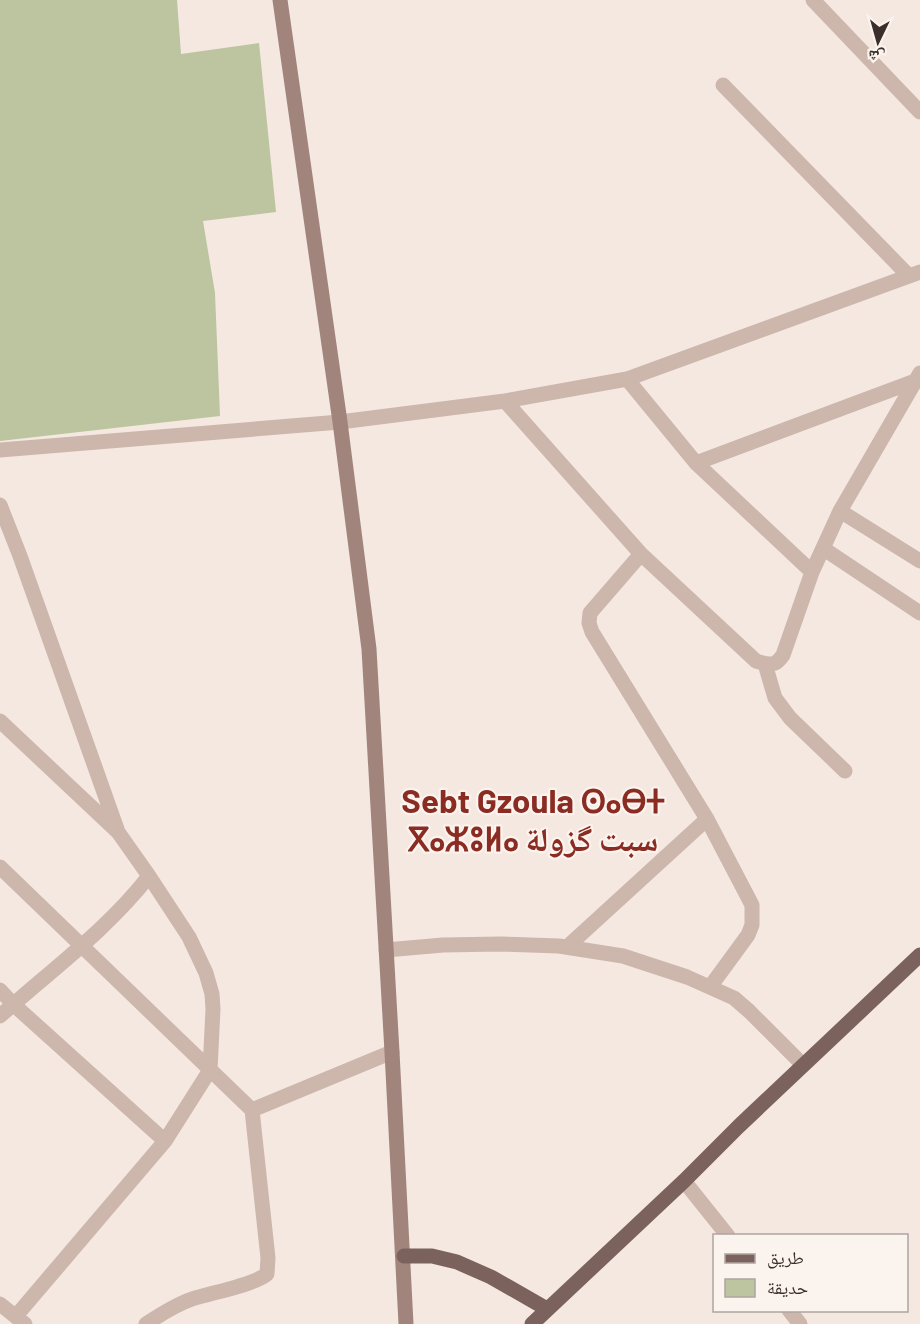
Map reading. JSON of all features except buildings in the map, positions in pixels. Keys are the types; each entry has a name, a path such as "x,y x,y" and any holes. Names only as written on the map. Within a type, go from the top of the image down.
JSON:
{"main road":[{"path":"280,0 340,422 369,649 406,1324"},
{"path":"531,1324 920,955"},
{"path":"404,1256 432,1256 458,1262 491,1277 547,1309"}],"street":[{"path":"813,0 920,112"},
{"path":"0,450 340,422 505,401 627,379 915,274 723,85"},
{"path":"627,379 696,463 812,572"},
{"path":"505,401 641,554 756,661 765,664 778,662 783,655 812,572 840,511 918,379"},
{"path":"696,463 918,379"},
{"path":"0,505 117,832"},
{"path":"840,511 920,561"},
{"path":"824,549 920,613"},
{"path":"641,554 590,613 589,623 592,632 707,819 752,905 753,918 748,935 710,987"},
{"path":"765,664 775,698 790,718 845,771"},
{"path":"0,721 117,832 189,937 207,973 213,1009 210,1070 165,1141 21,1320 0,1304"},
{"path":"567,947 707,819"},
{"path":"0,867 252,1110 268,1258 267,1274 256,1281 189,1300 167,1310 146,1324"},
{"path":"0,1016 81,946 134,896 149,876"},
{"path":"386,950 443,945 501,944 567,947 623,956 687,977 734,998 803,1065"},
{"path":"0,990 165,1141"},
{"path":"252,1110 392,1052"},
{"path":"684,1181 726,1234"},
{"path":"790,1312 800,1324"}],"green space":[{"path":"0,0 177,0 181,54 259,43 276,212 203,221 215,293 220,416 0,441"}],"district":[{"name":"Sebt Gzoula ⵙⴰⴱⵜ ⴳⴰⵣⵓⵍⴰ سبت گزولة","path":"533,819"}]}
